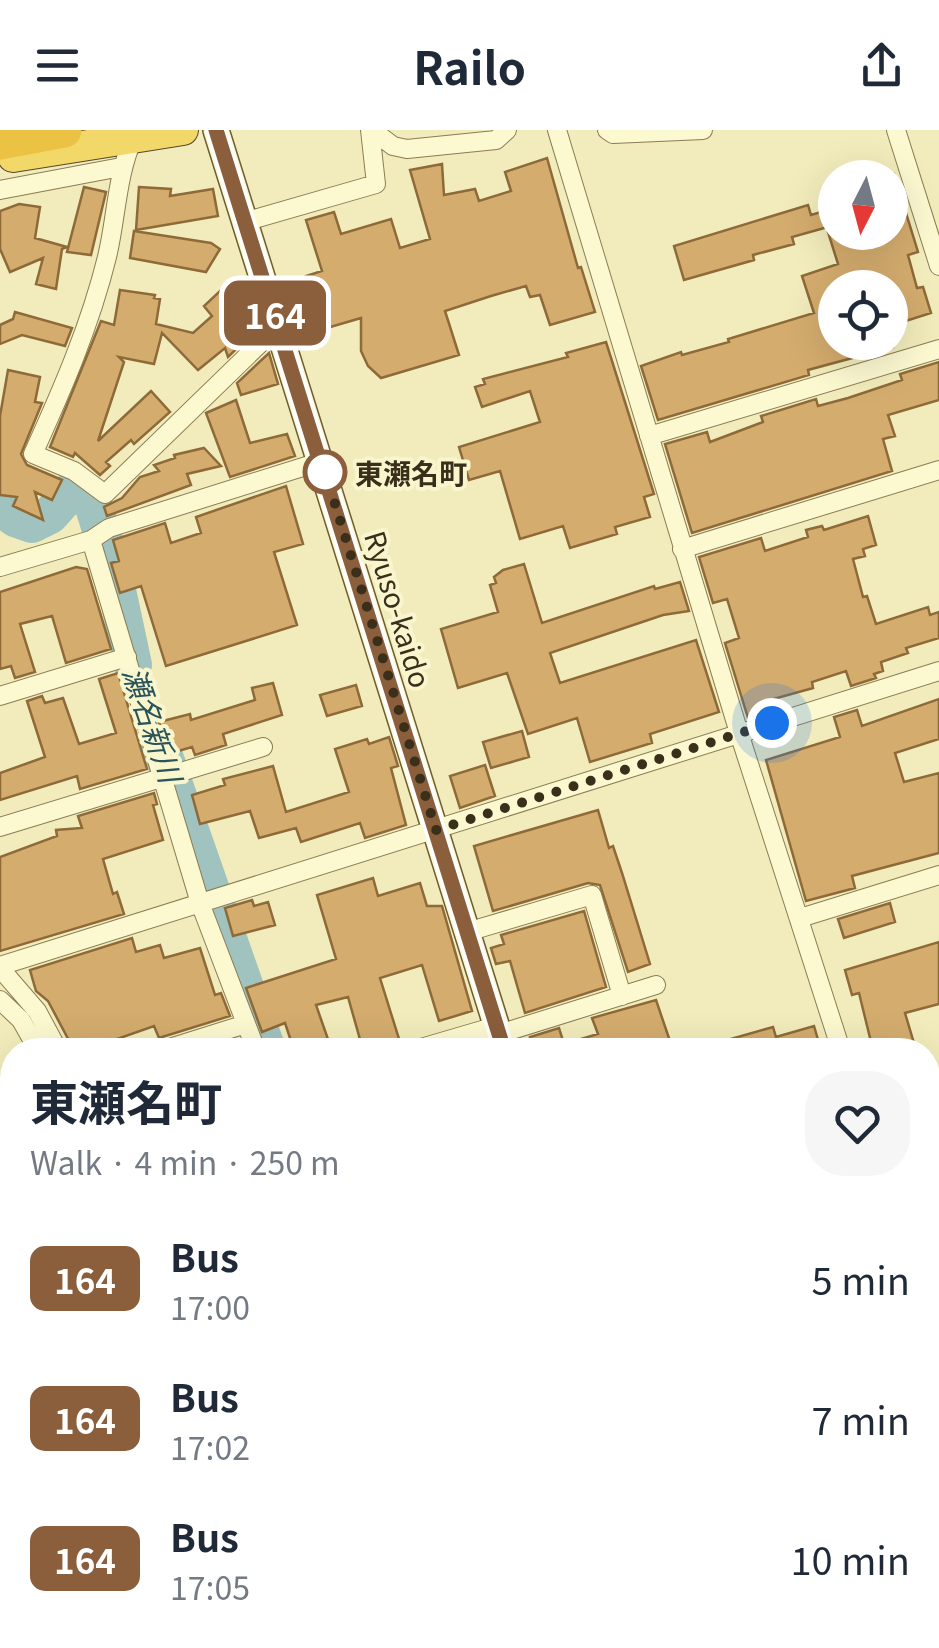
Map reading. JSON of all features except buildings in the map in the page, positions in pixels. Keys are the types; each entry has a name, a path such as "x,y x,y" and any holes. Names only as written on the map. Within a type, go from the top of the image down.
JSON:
{"highway":[{"path":"0,142 64,130"},
{"path":"0,159 182,130"}],"main road":[{"name":"Ryuso-kaido","path":"216,130 500,1037"}],"street":[{"path":"244,222 376,184 371,130"},
{"path":"371,130 393,146 406,149 496,140 508,130"},
{"path":"557,130 739,733 838,1038"},
{"path":"607,130 613,134 703,130"},
{"path":"896,130 939,266"},
{"path":"134,136 121,167 108,255 84,336 33,454 74,471 105,494 280,326"},
{"path":"0,190 121,167"},
{"path":"648,436 939,349"},
{"path":"0,567 322,462"},
{"path":"682,548 939,470"},
{"path":"91,540 200,903 251,1038"},
{"path":"0,696 126,657"},
{"path":"52,1038 37,1011 0,967 939,671"},
{"path":"0,827 262,746"},
{"path":"800,918 939,875"},
{"path":"467,932 592,894 622,996"},
{"path":"500,1037 656,985"},
{"path":"0,1000 21,1020 31,1038"},
{"path":"202,1038 246,1024"}],"waterway":[{"name":"瀬名新川","path":"0,505 15,518 32,524 50,515 74,488 93,504 111,562 133,665"},
{"name":"瀬名新川","path":"157,736 263,1038"}],"bus line":[{"name":"164","path":"216,130 500,1038"}],"place":[{"name":"東瀬名町","path":"325,472"}],"route":[{"path":"325,472 322,462 436,830 772,723"}]}
